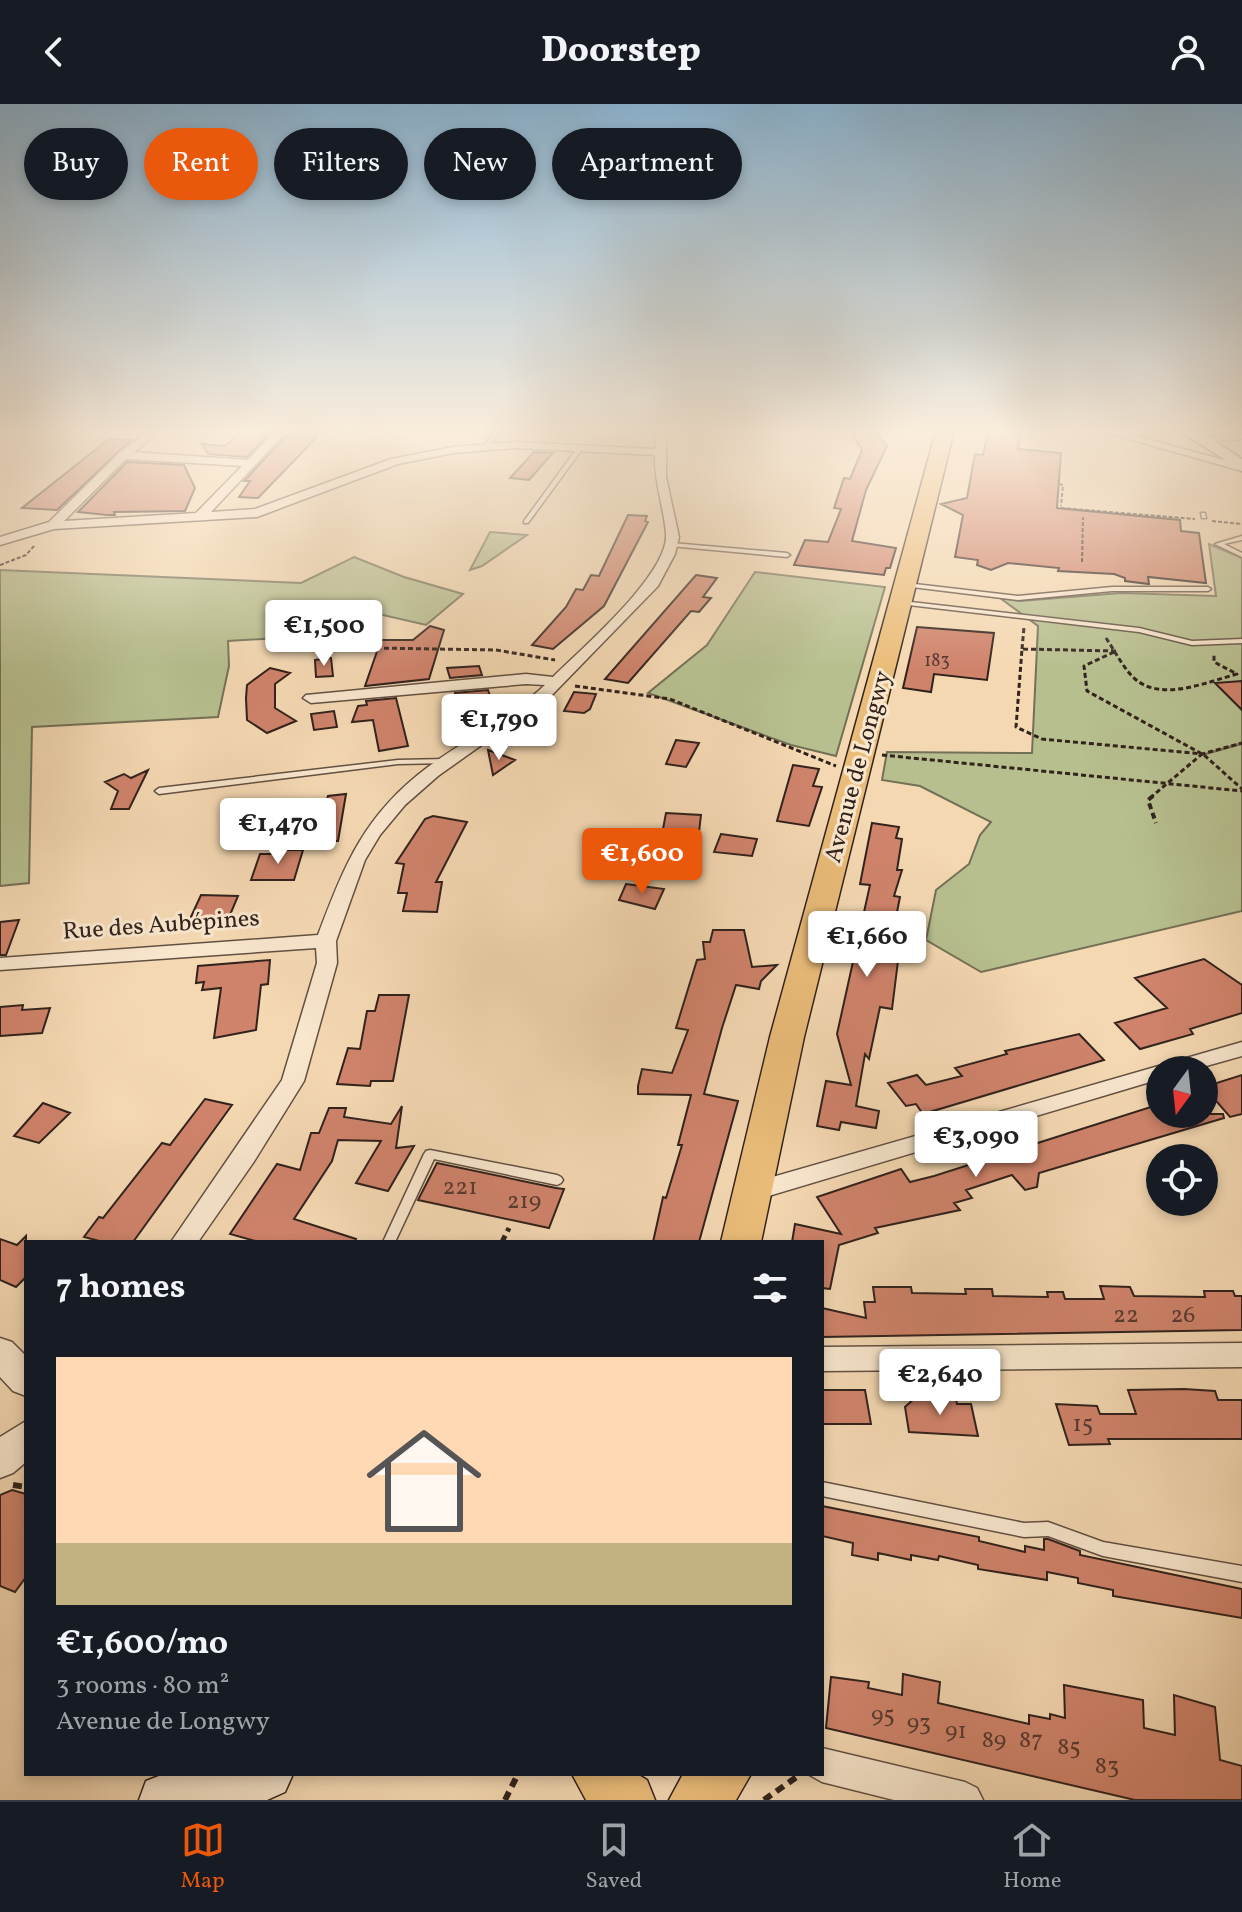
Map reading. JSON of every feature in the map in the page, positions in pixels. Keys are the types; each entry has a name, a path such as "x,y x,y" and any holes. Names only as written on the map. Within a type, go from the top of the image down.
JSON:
{"main road":[{"name":"Avenue de Longwy","path":"741,1240 787,1037 925,510"},
{"path":"165,1800 259,1776"},
{"path":"602,1776 615,1792 627,1800"},
{"path":"697,1800 721,1776"}],"street":[{"path":"53,525 68,510"},
{"path":"198,518 205,510"},
{"path":"0,541 53,525 198,518 265,510"},
{"path":"190,1240 293,1081 327,963 326,941 353,868 373,833 399,801 446,761 515,715 557,682 642,599 672,545 667,510"},
{"path":"311,698 526,679 557,682"},
{"name":"Rue des Aubépines","path":"0,964 326,941"},
{"path":"1217,1056 1242,1049"},
{"path":"752,1192 1146,1076"},
{"path":"0,1353 24,1378"},
{"path":"824,1359 1242,1355"},
{"path":"824,1765 965,1800"}],"lane":[{"path":"526,522 535,510"},
{"path":"1242,538 1218,544 1242,555"},
{"path":"672,545 787,555"},
{"path":"904,594 1018,598 1112,589 1208,589"},
{"path":"904,594 1014,616 1139,630 1192,643 1242,641"},
{"path":"159,791 398,762 446,761"},
{"path":"390,1240 430,1154 557,1180"},
{"path":"824,1489 1024,1530 1048,1529 1103,1549 1242,1574"}],"path":[{"path":"1095,510 1242,524"},
{"path":"1082,562 1083,517"},
{"path":"1014,616 1024,625 1016,727 1042,739 1202,754 1242,743"},
{"path":"1098,626 1135,678 1148,687 1188,687 1237,674"},
{"path":"1192,643 1215,655 1214,662 1221,668 1242,677"},
{"path":"376,648 517,652 573,665"},
{"path":"1022,649 1116,651"},
{"path":"1116,651 1084,666 1087,691 1202,754 1242,790"},
{"path":"557,682 670,699 838,767 861,762 1242,790"},
{"path":"1156,823 1148,800 1202,754"},
{"path":"503,1240 509,1228"},
{"path":"505,1800 517,1776"},
{"path":"764,1800 796,1781 798,1776"}],"green space":[{"path":"490,532 527,535 482,566 470,570"},
{"path":"1209,544 1242,558 1242,743 1202,755 1242,744 1242,911 981,972 926,940 936,890 969,864 980,835 991,822 920,786 882,780 887,752 1032,753 1038,626 1000,598 1020,601 1121,593 1216,596"},
{"path":"354,557 404,577 463,594 426,625 340,605 327,617 291,614 304,628 295,637 228,641 229,666 218,717 32,727 29,883 0,886 0,570 301,583"},
{"path":"755,572 885,587 836,756 791,745 648,693 707,645"}],"building":[{"path":"185,510 114,512 115,515 78,512"},
{"path":"841,510 860,510 852,541 896,548 890,568 886,568 884,575 794,565 805,540 828,542"},
{"path":"953,510 1079,510 1180,520 1181,531 1199,533 1206,583 1148,577 1149,584 1125,581 1125,578 1114,574 1058,571 1059,568 1008,563 991,570 977,565 978,560 955,557 963,515"},
{"path":"628,515 647,516 645,521 648,522 604,606 553,649 532,645 566,607 576,589 583,590 591,575 599,576"},
{"path":"696,575 717,578 703,597 711,598 699,612 691,611 628,683 605,679"},
{"path":"430,626 444,630 429,679 365,686 381,640 413,640"},
{"path":"917,627 994,633 987,680 934,674 931,692 903,688"},
{"path":"331,658 333,676 316,677 315,660"},
{"path":"479,666 482,675 450,678 447,668"},
{"path":"270,668 290,673 275,684 275,708 296,721 267,733 247,720 246,698 247,685"},
{"path":"1242,681 1242,710 1215,683"},
{"path":"488,690 491,699 458,703 455,693"},
{"path":"574,692 596,694 590,709 584,713 564,711"},
{"path":"396,698 408,746 379,751 373,720 352,722 358,706 367,705 366,701"},
{"path":"334,711 337,727 314,730 311,714"},
{"path":"676,740 699,743 686,767 666,764"},
{"path":"488,750 515,760 493,775"},
{"path":"793,765 819,769 813,786 822,787 809,826 777,821"},
{"path":"148,770 129,809 111,809 118,791 105,782 124,774 131,778"},
{"path":"346,794 338,841 315,841 328,796"},
{"path":"666,813 701,815 699,832 663,829"},
{"path":"433,816 467,822 436,882 442,882 437,912 403,911 407,893 398,893 404,864 396,863 425,819"},
{"path":"872,823 899,827 896,838 902,839 897,870 902,870 894,896 900,897 889,952 899,953 892,1009 880,1007 869,1059 865,1054 856,1106 879,1111 876,1128 841,1122 839,1130 817,1126 826,1081 851,1085 837,1034 870,885 860,884"},
{"path":"721,834 757,839 752,856 714,852"},
{"path":"281,850 303,850 294,880 251,880 260,854 280,854"},
{"path":"626,884 664,889 655,909 619,900"},
{"path":"201,895 238,896 227,922 189,921"},
{"path":"19,920 6,955 0,955 0,922"},
{"path":"713,930 744,930 752,967 777,965 761,981 759,989 736,985 722,1028 704,1094 738,1101 700,1240 653,1240 663,1197 666,1198 682,1145 678,1145 691,1095 638,1094 638,1086 642,1069 672,1073 688,1030 676,1028 697,960 705,959 703,942 710,942"},
{"path":"1204,959 1242,985 1242,1013 1190,1029 1193,1034 1140,1049 1115,1023 1167,1008 1135,978"},
{"path":"270,960 268,984 261,985 256,1030 214,1038 221,988 202,990 204,982 196,983 198,966"},
{"path":"379,995 409,995 393,1081 371,1081 370,1086 337,1084 348,1048 360,1049 367,1011 375,1011"},
{"path":"23,1005 22,1010 50,1008 42,1033 0,1036 0,1007"},
{"path":"1079,1034 1104,1060 923,1114 916,1104 906,1106 888,1083 917,1075 926,1085 962,1076 955,1068 1007,1054 1005,1051"},
{"path":"1242,1075 1242,1114 1230,1117 1218,1103 1218,1083"},
{"path":"205,1099 232,1105 134,1240 84,1237 99,1217 103,1218 162,1143 170,1145"},
{"path":"43,1103 70,1113 39,1143 14,1136"},
{"path":"402,1106 396,1148 414,1146 388,1191 356,1183 381,1141 338,1140 332,1161 294,1219 356,1240 252,1240 230,1234 277,1164 300,1170 311,1133 319,1133 329,1108 346,1108 344,1117 391,1124"},
{"path":"1146,1108 1146,1128 1190,1128 1039,1173 1037,1187 1025,1190 1012,1175 966,1190 972,1198 954,1203 960,1210 875,1228 878,1233 839,1245 830,1289 824,1288 824,1240 792,1240 795,1224 841,1234 817,1197 901,1169 910,1182"},
{"path":"437,1163 564,1189 549,1228 418,1200"},
{"path":"26,1236 24,1279 16,1287 0,1280 0,1239 17,1245"},
{"path":"1100,1286 1130,1287 1134,1296 1205,1297 1204,1291 1233,1291 1235,1296 1242,1296 1242,1330 824,1337 824,1308 866,1318 864,1302 875,1302 873,1287 911,1287 912,1293 966,1294 965,1289 992,1289 993,1296 1048,1297 1047,1292 1063,1292 1065,1299 1104,1299"},
{"path":"824,1390 865,1390 871,1424 824,1424"},
{"path":"1128,1390 1215,1391 1218,1400 1242,1400 1242,1439 1108,1439 1110,1444 1069,1445 1056,1404 1097,1406 1100,1414 1136,1414"},
{"path":"916,1397 947,1397 956,1399 957,1404 971,1404 978,1436 909,1432 905,1407"},
{"path":"12,1490 24,1493 24,1580 15,1592 0,1586 0,1495"},
{"path":"824,1506 979,1537 979,1541 1025,1552 1025,1546 1044,1550 1044,1539 1048,1539 1080,1551 1080,1555 1242,1589 1242,1618 1113,1596 1113,1590 1078,1583 1078,1578 1047,1572 1047,1580 978,1569 978,1565 939,1556 938,1560 911,1555 911,1560 878,1553 878,1560 852,1555 853,1543 824,1536"},
{"path":"903,1674 940,1682 938,1703 1029,1724 1029,1715 1050,1719 1050,1714 1065,1718 1064,1685 1143,1700 1144,1728 1175,1735 1174,1695 1215,1707 1220,1760 1242,1766 1242,1800 1135,1800 826,1728 831,1677 869,1682 868,1688 902,1695"}]}
